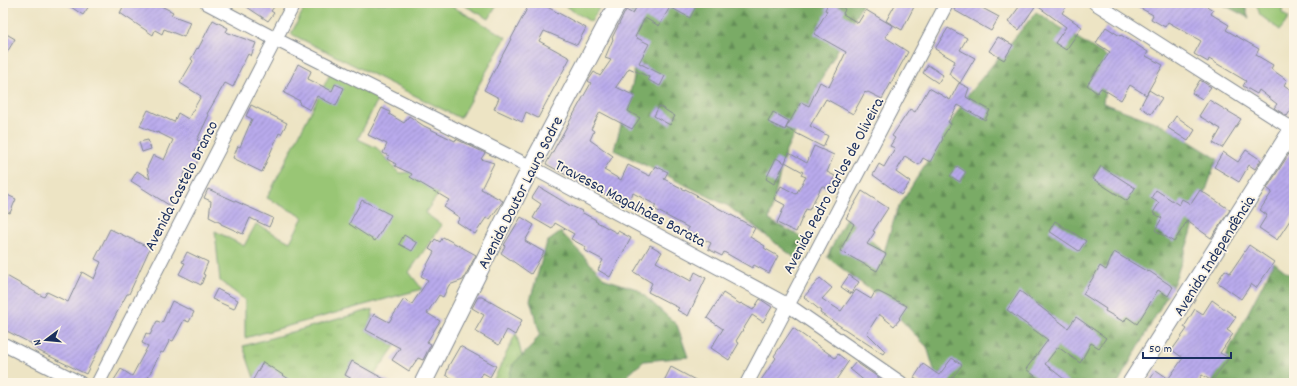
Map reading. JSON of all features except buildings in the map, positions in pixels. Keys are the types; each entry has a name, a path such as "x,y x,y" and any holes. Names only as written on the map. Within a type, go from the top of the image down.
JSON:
{"street":[{"name":"Travessa Magalhães Barata","path":"207,3 275,39 531,167 788,305 901,383"},
{"name":"Avenida Castelo Branco","path":"98,383 294,3"},
{"name":"Avenida Doutor Lauro Sodre","path":"424,383 531,167 618,3"},
{"name":"Avenida Pedro Carlos de Oliveira","path":"748,383 948,3"},
{"path":"1095,3 1294,129"},
{"name":"Avenida Independência","path":"1131,383 1294,129"},
{"path":"3,344 80,383"}],"green space":[{"path":"307,3 446,3 506,37 460,118 291,34"},
{"path":"460,3 498,3 489,19"},
{"path":"560,3 602,3 591,22"},
{"path":"633,3 863,3 820,82 785,153 769,220 811,242 796,259 728,206 614,150 634,78 630,7"},
{"path":"1220,3 1244,3 1249,18"},
{"path":"1256,3 1283,3 1282,13 1289,18 1280,30 1260,15"},
{"path":"1036,12 1109,58 1103,103 1163,125 1218,159 1174,283 1118,383 938,383 927,347 878,296 827,257 846,218 884,252 897,210 961,106 985,119 990,110 966,97"},
{"path":"331,72 379,97 358,139 377,148 399,173 431,171 447,182 425,213 442,225 409,272 422,289 245,338 245,300 220,281 215,231 244,246 256,224 290,242 303,217 267,198"},
{"path":"561,232 605,279 637,289 677,325 688,357 644,361 628,375 633,383 507,383 513,364 531,347 540,334 530,300 547,242"},
{"path":"1274,262 1294,278 1294,304 1288,312 1294,317 1294,383 1212,383"},
{"path":"373,309 372,318 366,330 395,346 375,374 352,361 345,375 353,379 350,383 286,383 254,378 243,346"},
{"path":"516,333 529,383 492,383"}]}
